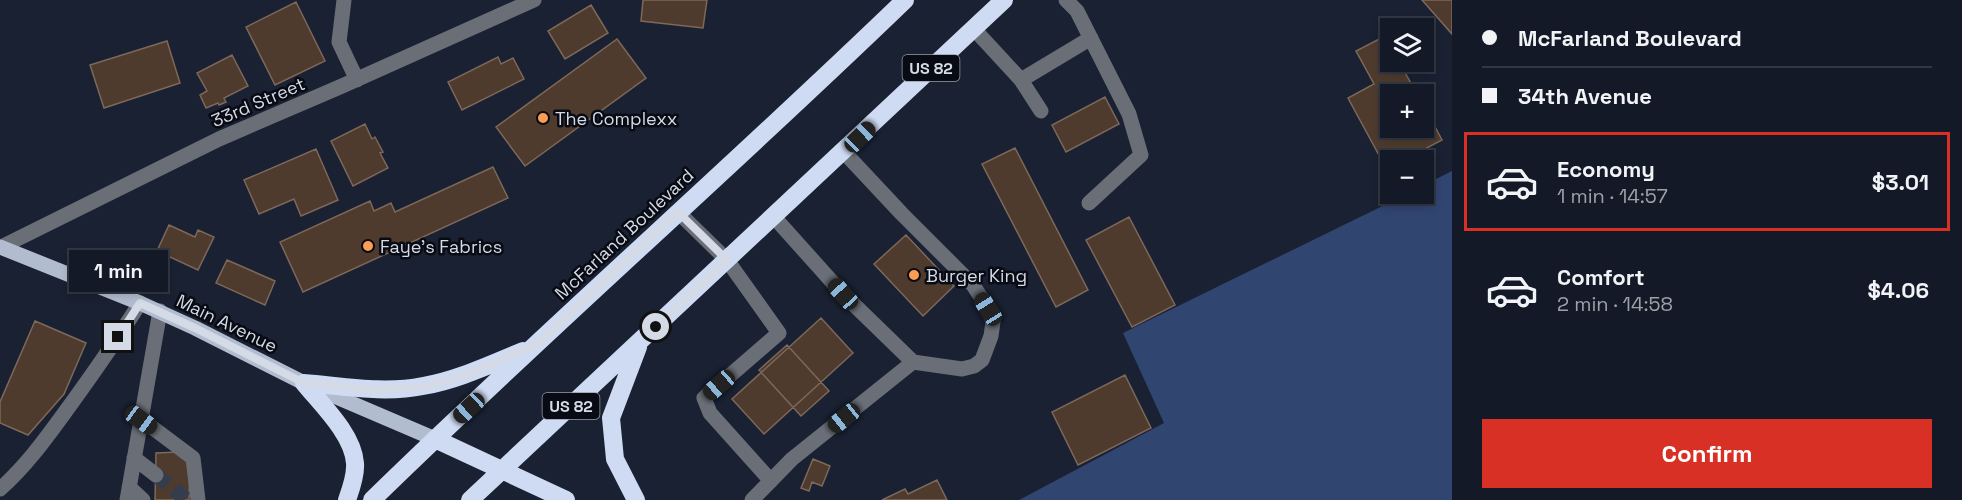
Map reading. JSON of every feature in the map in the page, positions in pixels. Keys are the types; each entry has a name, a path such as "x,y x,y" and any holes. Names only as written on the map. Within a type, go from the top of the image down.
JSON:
{"highway":[{"name":"McFarland Boulevard","path":"372,500 905,0"},
{"name":"US 82","path":"470,500 1003,0"},
{"path":"636,500 615,459 611,418 641,341"},
{"path":"304,383 378,390 422,387 464,376 536,345"},
{"path":"304,383 338,423 349,442 355,463 347,500"},
{"path":"435,439 566,500"}],"main road":[{"name":"Main Avenue","path":"0,247 140,303 304,383 435,439"}],"street":[{"path":"344,0 339,42 357,80"},
{"name":"33rd Street","path":"0,247 219,139 534,0"},
{"path":"1066,0 1077,10 1129,114 1141,155 1089,203"},
{"path":"974,29 1021,80 1041,111"},
{"path":"1021,80 1091,38"},
{"path":"774,217 843,294 913,362 962,369 974,366 982,360 987,350 993,322 973,285 843,151"},
{"path":"678,212 727,260 779,333 704,398 710,413 771,481"},
{"path":"0,489 19,473 36,452 99,366 140,303"},
{"path":"143,500 128,493 160,312"},
{"path":"752,500 792,459 913,362"},
{"path":"141,420 193,458 198,500"},
{"path":"134,458 156,475"}],"shaded area":[{"path":"1452,171 1452,500 1019,500 1164,423 1123,333 1387,204 1434,204 1434,180"}],"building":[{"path":"643,0 707,0 703,28 641,21"},
{"path":"1422,0 1452,0 1452,34"},
{"path":"296,2 325,61 275,85 246,27"},
{"path":"591,5 608,33 565,59 548,31"},
{"path":"617,39 646,78 525,166 496,127"},
{"path":"1380,39 1380,72 1405,72 1411,84 1380,84 1380,138 1434,138 1434,125 1442,140 1423,150 1380,150 1380,157 1348,98 1374,84 1356,51"},
{"path":"167,41 180,83 104,108 90,65"},
{"path":"232,55 248,86 224,98 226,102 206,108 200,95 207,91 197,73"},
{"path":"498,57 501,64 513,58 524,79 462,110 448,82"},
{"path":"1105,97 1119,124 1066,152 1052,125"},
{"path":"365,124 372,139 375,137 383,152 380,153 388,168 353,186 331,141"},
{"path":"1015,148 1088,290 1056,307 982,164"},
{"path":"316,149 338,200 301,216 294,199 259,214 244,180"},
{"path":"493,167 508,198 303,292 280,242 370,201 374,211 391,203 395,212"},
{"path":"1129,217 1175,305 1132,327 1086,240"},
{"path":"169,225 195,237 198,230 214,237 198,270 157,251"},
{"name":"Burger King","path":"906,235 954,286 923,316 874,264"},
{"path":"227,260 275,281 265,305 216,283"},
{"path":"821,318 853,353 764,434 732,399"},
{"path":"35,321 86,343 64,394 28,435 0,423 0,402"},
{"path":"787,345 829,391 801,416 759,370"},
{"path":"1125,375 1151,428 1078,465 1052,412"},
{"path":"178,452 190,465 189,500 155,500 156,453"},
{"path":"813,459 830,466 822,486 812,482 809,491 801,488"},
{"path":"937,480 947,500 882,500 905,489 908,494"}],"tunnel":[{"path":"156,475 187,500"}],"place":[{"name":"The Complexx","path":"543,118"},
{"name":"Faye's Fabrics","path":"368,246"},
{"name":"Burger King","path":"914,275"}],"route":[{"path":"118,337 140,303 304,383 378,390 422,387 464,376 536,345 678,212 727,260 656,327"}]}
